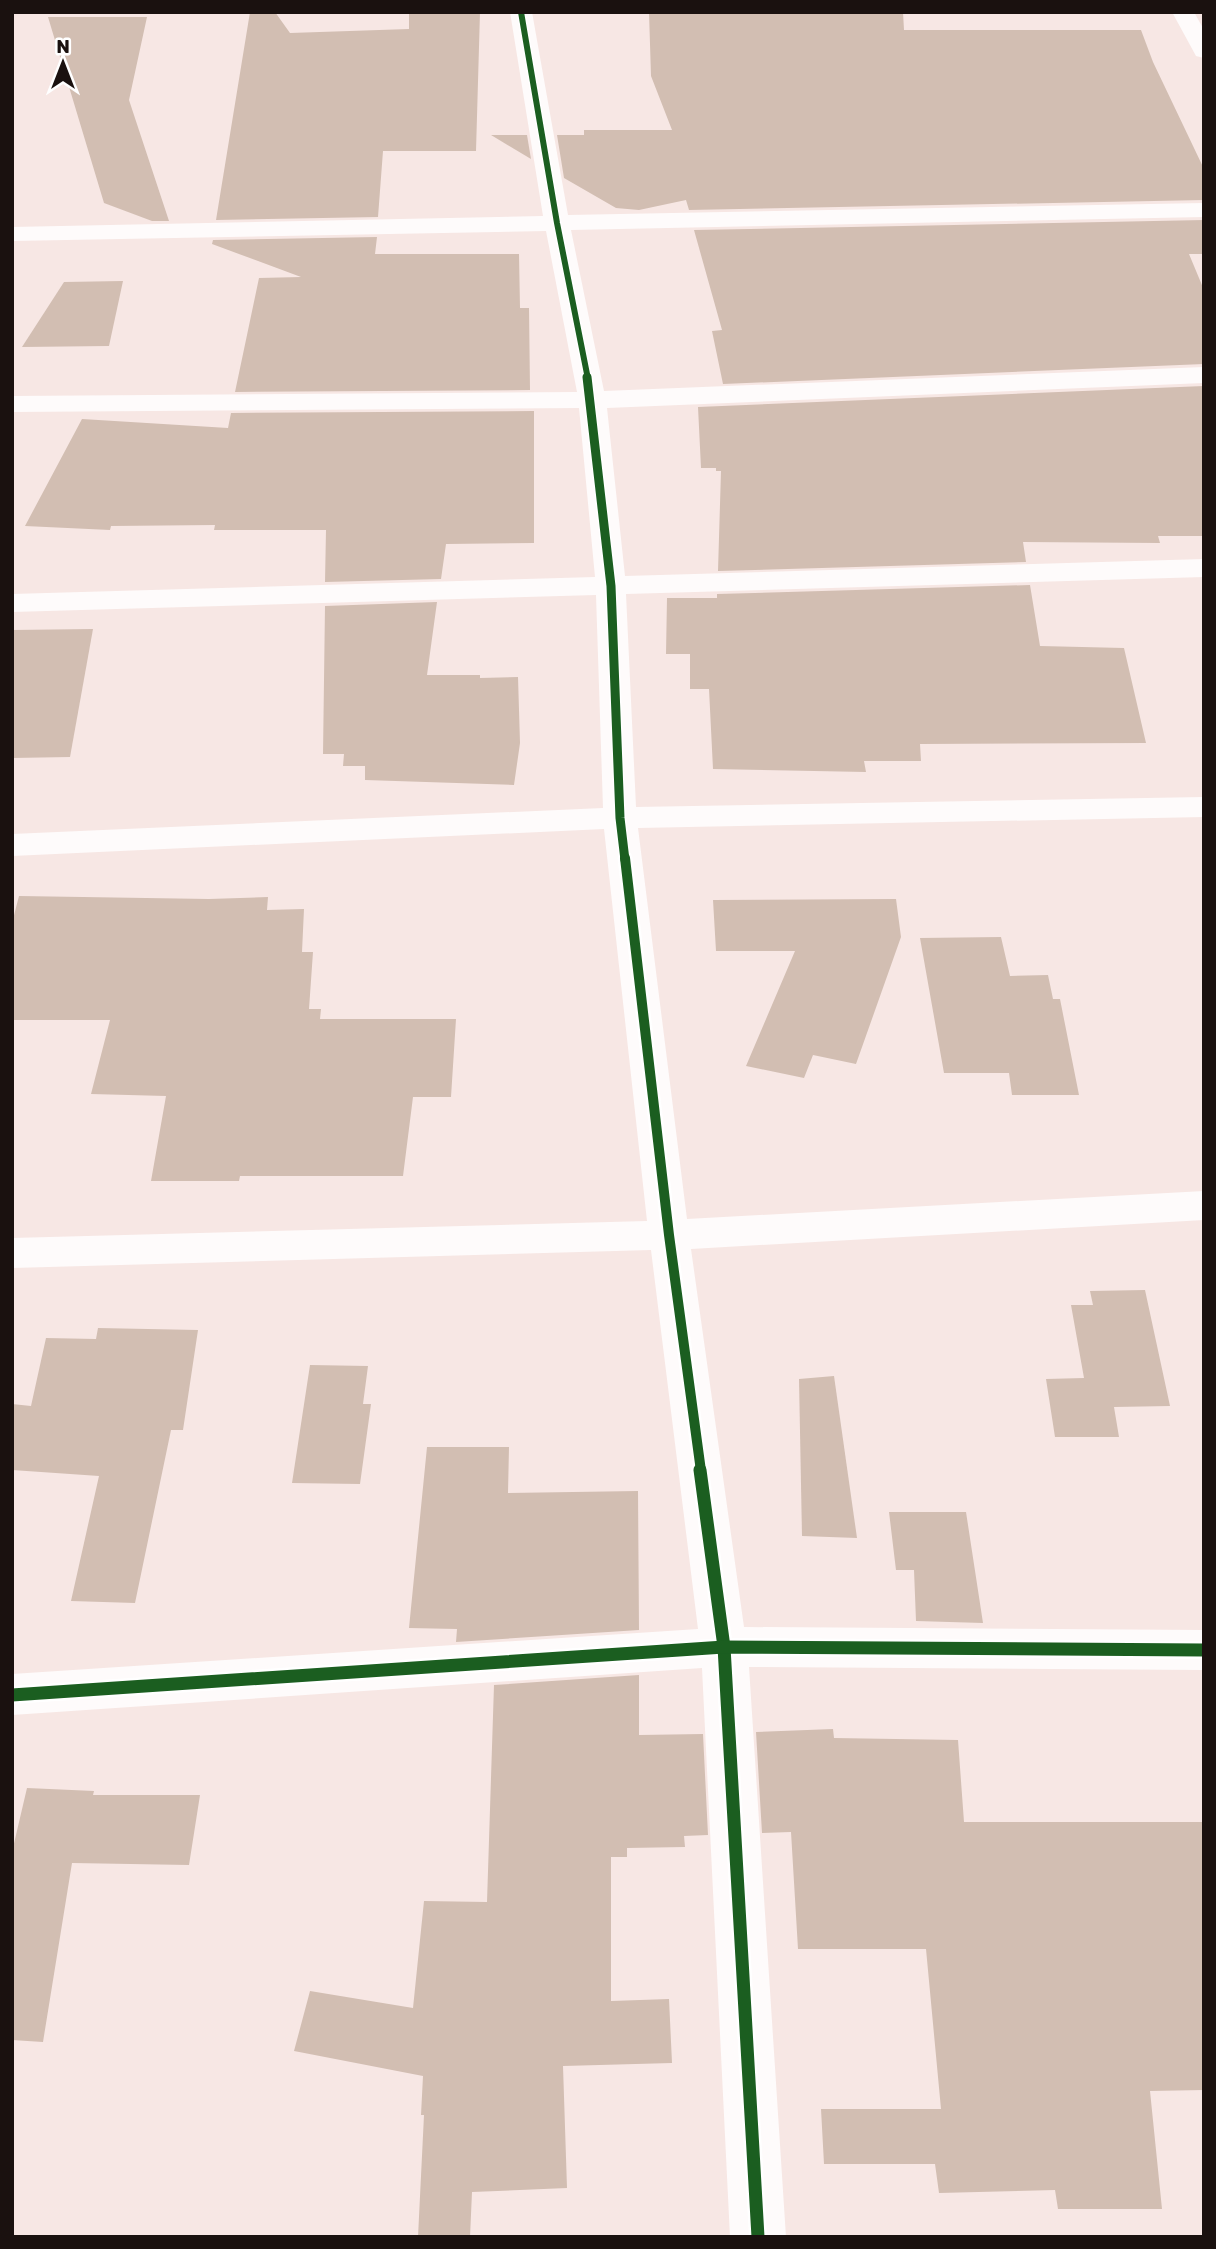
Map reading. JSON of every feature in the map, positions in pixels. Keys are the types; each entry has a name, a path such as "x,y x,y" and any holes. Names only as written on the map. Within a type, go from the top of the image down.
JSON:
{"street":[{"path":"521,12 557,223 592,400 611,586 620,818 669,1235 724,1647 758,2237"},
{"path":"1183,12 1204,51"},
{"path":"12,234 1204,210"},
{"path":"12,404 592,400 1204,375"},
{"path":"12,603 1204,568"},
{"path":"12,845 620,818 1204,807"},
{"path":"12,1253 669,1235 1204,1205"},
{"path":"12,1695 724,1647 1204,1650"}],"building":[{"path":"250,12 275,12 290,33 409,29 409,12 480,12 476,151 383,151 378,217 216,220"},
{"path":"649,12 903,12 904,30 1141,30 1153,62 1204,169 1204,200 689,210 686,200 639,210 616,208 564,178 557,135 584,135 584,130 672,130 651,76"},
{"path":"48,17 147,17 129,100 169,221 152,221 104,203"},
{"path":"491,135 527,135 531,159"},
{"path":"1204,220 1204,254 1189,254 1204,290 1204,364 723,384 712,331 722,330 694,230"},
{"path":"377,237 375,254 519,254 520,308 529,308 530,390 235,392 259,278 301,277 212,244 213,240"},
{"path":"123,281 109,346 22,347 64,282"},
{"path":"1204,386 1204,536 1158,536 1160,543 1023,542 1026,562 718,571 721,471 716,471 716,468 701,468 698,407"},
{"path":"534,411 534,543 446,544 441,579 325,582 326,530 214,530 215,525 111,526 110,530 25,526 82,419 228,428 231,413"},
{"path":"1030,585 1040,646 1124,648 1146,743 920,744 921,761 864,761 866,772 713,769 709,689 690,689 690,654 666,654 667,598 717,598 717,594"},
{"path":"437,602 427,675 518,677 520,743 514,785 365,780 365,766 343,766 344,754 323,754 325,606"},
{"path":"93,629 70,757 12,758 12,630"},
{"path":"19,896 209,899 268,897 267,910 304,909 302,952 313,952 309,1009 321,1009 320,1019 456,1019 451,1097 413,1097 403,1176 240,1176 239,1181 151,1181 166,1096 91,1094 110,1020 12,1020 12,923"},
{"path":"896,899 901,937 856,1064 813,1055 804,1078 746,1066 795,951 716,951 713,900"},
{"path":"1001,937 1010,976 1048,975 1053,999 1060,999 1079,1095 1012,1095 1009,1073 944,1073 920,938"},
{"path":"1145,1290 1170,1406 1114,1407 1119,1437 1055,1437 1046,1379 1084,1378 1071,1305 1093,1305 1090,1291"},
{"path":"98,1328 198,1330 183,1430 171,1430 135,1603 71,1601 99,1476 12,1470 12,1404 31,1406 46,1338 96,1339"},
{"path":"310,1365 368,1366 363,1404 371,1404 360,1484 292,1483"},
{"path":"834,1376 857,1538 802,1536 799,1379"},
{"path":"427,1447 509,1447 508,1493 638,1491 639,1630 456,1642 457,1629 409,1628"},
{"path":"889,1512 966,1512 983,1623 916,1621 914,1570 896,1570"},
{"path":"639,1675 639,1735 703,1734 708,1835 684,1836 685,1847 627,1848 627,1857 611,1857 611,2001 669,1999 672,2063 563,2066 567,2188 472,2192 470,2237 418,2237 424,2115 421,2115 423,2076 294,2051 310,1991 413,2008 424,1901 487,1902 494,1685"},
{"path":"833,1729 834,1738 958,1740 964,1822 1204,1822 1204,2090 1150,2091 1162,2209 1058,2209 1055,2190 939,2193 935,2164 824,2164 821,2109 941,2109 926,1949 798,1949 791,1832 762,1833 756,1732"},
{"path":"27,1788 94,1791 93,1795 200,1795 189,1865 72,1863 43,2042 12,2040 12,1852"}],"cycle path":[{"path":"521,12 557,223 592,400 611,586 620,818 669,1235 724,1647 758,2237"},
{"path":"12,1695 724,1647 1204,1650"}]}
